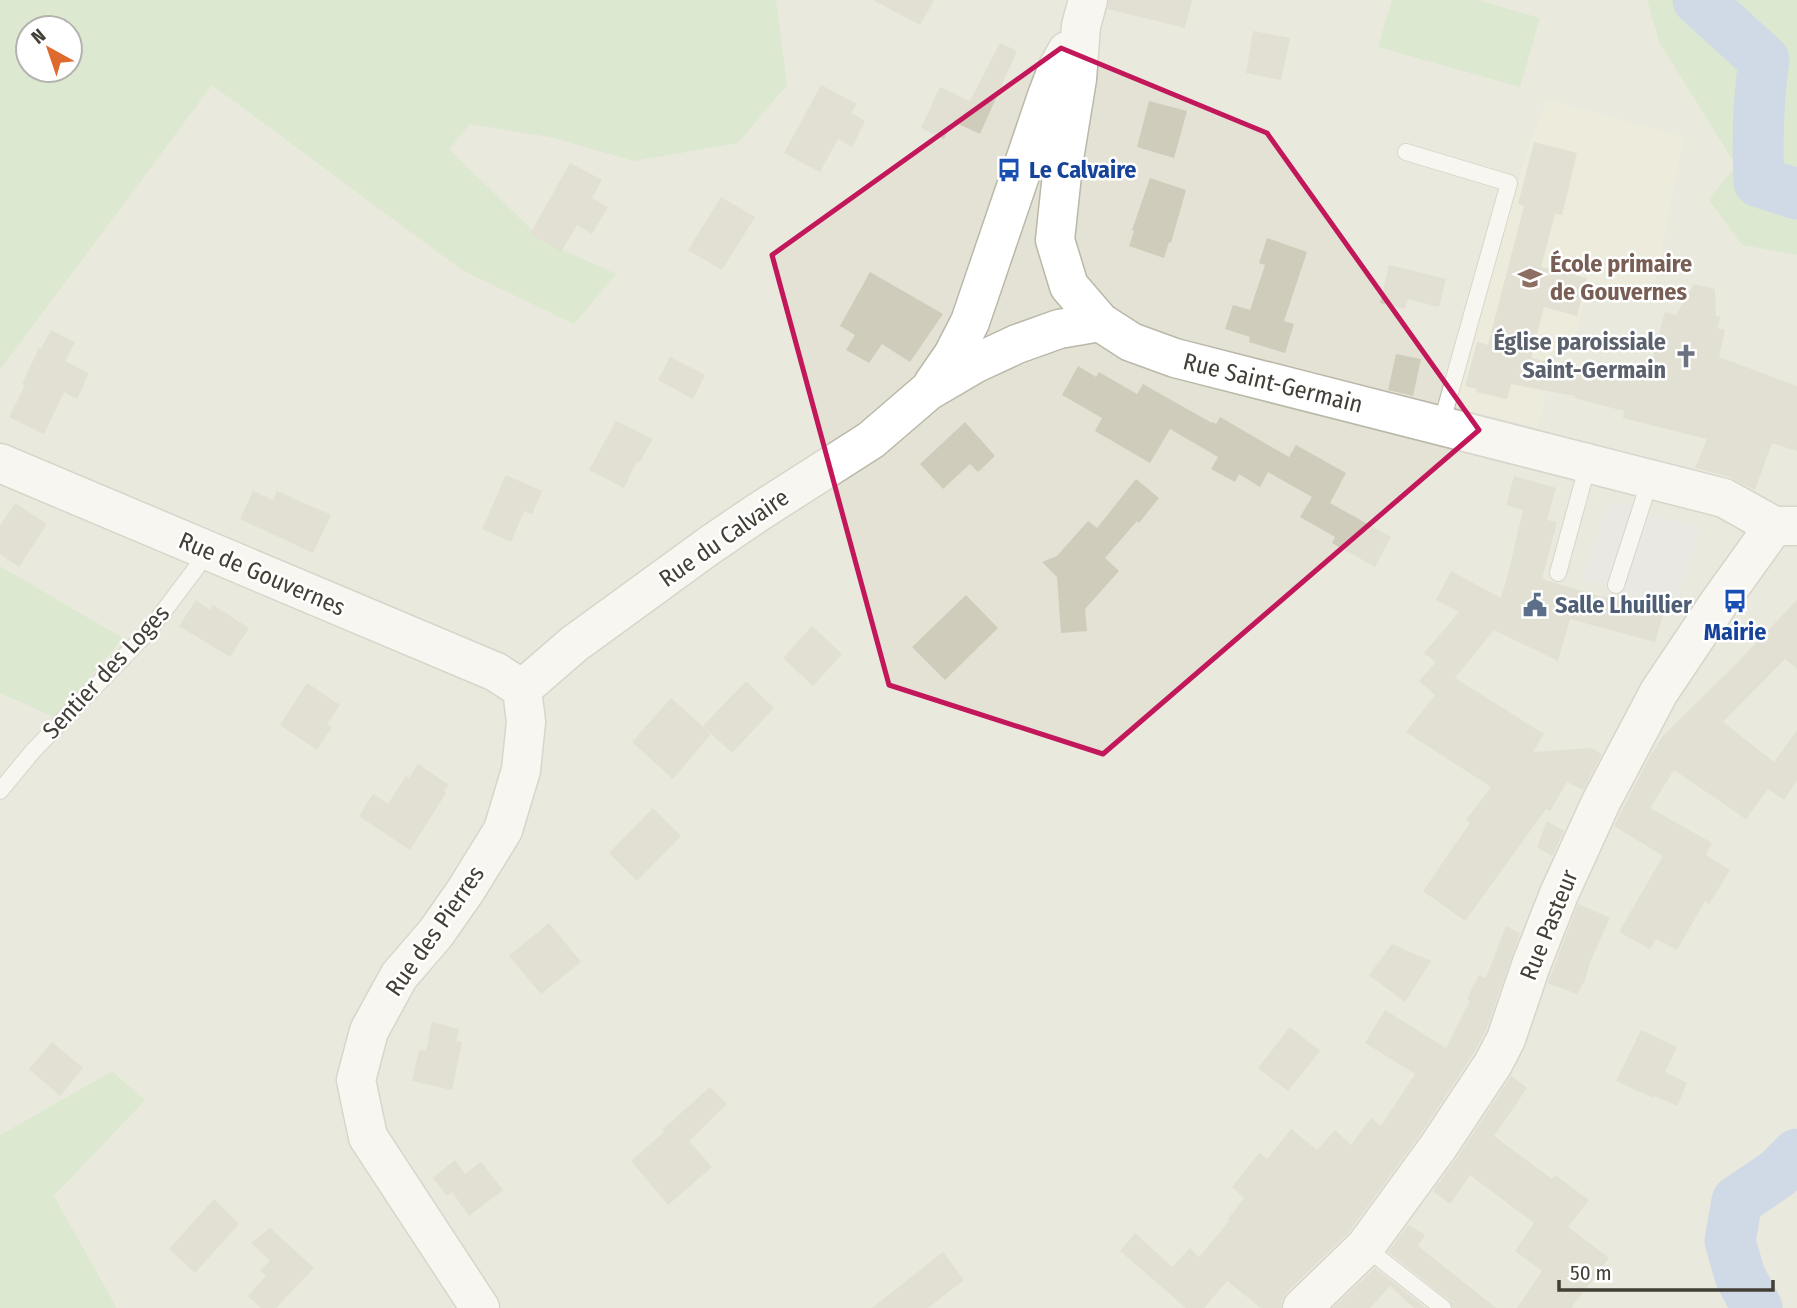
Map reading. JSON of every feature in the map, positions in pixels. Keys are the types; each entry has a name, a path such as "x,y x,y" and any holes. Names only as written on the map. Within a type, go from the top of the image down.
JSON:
{"street":[{"name":"Rue Saint-Germain","path":"1084,13 1055,240 1069,286 1100,322 1131,342 1175,358 1724,498 1786,526"},
{"name":"Rue du Calvaire","path":"928,391 953,355 970,322 1047,96 1084,13"},
{"name":"Rue du Calvaire","path":"522,689 575,644 710,545 871,440 928,391 974,364 1017,344 1059,328 1100,322"},
{"name":"Rue de Gouvernes","path":"0,463 496,673 522,689"},
{"name":"Rue Pasteur","path":"1302,1308 1365,1247 1438,1147 1493,1064 1506,1039 1559,894 1601,802 1659,692 1706,622 1786,526"},
{"name":"Rue des Pierres","path":"480,1308 368,1137 356,1080 369,1031 400,976 436,933 503,830 522,770 526,722 522,689"}],"lane":[{"path":"1406,152 1508,183 1441,425"},
{"path":"1558,573 1588,463"},
{"path":"1616,585 1650,480"},
{"name":"Sentier des Loges","path":"0,791 33,751 148,632 209,551"},
{"path":"1365,1247 1443,1308"}],"highlighted area":[{"path":"1061,48 1267,133 1479,430 1103,754 889,685 772,255"}],"shaded area":[{"path":"0,0 1647,0 1659,42 1736,167 1708,201 1742,245 1797,255 1797,1308 117,1308 54,1196 144,1100 112,1071 0,1135 0,693 56,718 123,638 0,566"},
{"path":"1546,99 1684,137 1654,288 1590,283 1570,352 1555,352 1538,428 1453,406 1513,194"},
{"path":"1609,500 1700,528 1675,609 1583,579"}],"green space":[{"path":"0,0 776,0 787,85 738,143 634,161 550,137 470,124 449,149 543,241 616,274 574,324 462,270 212,85 0,370"},
{"path":"1392,0 1477,0 1540,18 1520,87 1378,47"},
{"path":"1647,0 1797,0 1797,255 1742,245 1708,200 1736,166 1659,42"},
{"path":"0,566 123,638 56,718 0,693"},
{"path":"112,1071 145,1100 54,1196 117,1308 0,1308 0,1135"}],"building":[{"path":"873,0 934,0 920,25"},
{"path":"1109,0 1192,0 1185,28 1108,9"},
{"path":"1253,31 1290,38 1281,80 1246,73"},
{"path":"1000,43 1017,51 980,134 952,121 944,139 921,128 940,87 970,101"},
{"path":"821,85 857,104 851,113 865,121 852,147 838,139 820,172 784,153"},
{"path":"1149,101 1187,111 1174,158 1137,147"},
{"path":"1534,142 1577,153 1562,215 1555,214 1541,267 1587,278 1577,316 1544,307 1531,358 1646,381 1665,312 1676,315 1694,284 1715,289 1716,316 1721,317 1717,328 1725,330 1719,357 1797,386 1797,451 1772,443 1755,490 1730,477 1695,468 1707,439 1623,418 1624,411 1574,398 1575,396 1511,384 1507,399 1476,392 1477,389 1465,386 1477,342 1488,345 1524,206 1518,204"},
{"path":"570,163 602,180 592,198 608,207 592,234 577,225 561,252 530,234"},
{"path":"1150,178 1186,190 1164,258 1129,246"},
{"path":"721,197 755,217 722,270 688,250"},
{"path":"1267,238 1307,252 1284,321 1294,324 1285,353 1249,342 1250,337 1225,329 1233,305 1250,310 1265,265 1259,263"},
{"path":"1389,265 1446,279 1439,307 1408,299 1405,309 1380,303"},
{"path":"870,272 943,314 910,362 882,344 869,363 846,350 855,335 840,326"},
{"path":"51,330 75,342 65,361 89,373 77,399 64,392 44,434 9,417 39,348 41,349"},
{"path":"1396,354 1421,359 1413,396 1388,390"},
{"path":"670,357 705,375 693,399 658,380"},
{"path":"1078,366 1096,377 1099,372 1137,394 1143,384 1212,423 1216,424 1220,417 1289,457 1296,445 1346,473 1330,503 1391,537 1375,567 1332,543 1335,537 1300,517 1312,497 1268,472 1260,487 1239,474 1235,482 1211,469 1218,457 1170,429 1150,463 1095,431 1102,418 1062,395"},
{"path":"616,421 653,439 639,463 637,461 624,488 589,470"},
{"path":"965,422 995,456 978,472 970,464 943,489 920,464"},
{"path":"506,475 542,491 532,514 524,511 511,542 482,529"},
{"path":"1514,476 1556,488 1547,520 1557,522 1542,579 1664,612 1655,642 1570,619 1558,661 1494,630 1455,678 1544,734 1533,752 1591,748 1602,754 1583,790 1567,782 1550,811 1546,809 1465,921 1423,891 1470,823 1466,820 1491,787 1406,732 1435,695 1419,681 1436,662 1424,653 1459,612 1436,600 1451,571 1501,598 1523,510 1506,505"},
{"path":"1136,479 1159,498 1105,558 1119,571 1085,609 1087,631 1061,633 1057,577 1042,562 1057,556 1088,521 1097,528"},
{"path":"253,491 273,500 277,491 331,515 313,553 240,519"},
{"path":"15,503 47,524 19,567 0,554 0,526"},
{"path":"966,595 998,628 945,680 912,647"},
{"path":"196,600 210,610 213,605 249,628 230,657 179,626"},
{"path":"1797,600 1797,669 1785,659 1723,722 1774,762 1797,730 1797,780 1784,800 1768,789 1746,819 1674,770 1650,808 1712,843 1706,855 1730,870 1709,904 1705,901 1677,950 1656,939 1650,949 1619,932 1663,856 1614,826 1663,736"},
{"path":"812,626 842,654 813,686 783,658"},
{"path":"746,681 774,708 732,753 703,726"},
{"path":"307,683 340,705 327,724 332,727 317,750 280,725"},
{"path":"671,698 711,734 673,779 632,742"},
{"path":"418,764 449,785 410,850 359,816 373,794 388,804 406,776 409,778"},
{"path":"653,808 681,836 637,881 609,853"},
{"path":"1547,821 1564,831 1552,856 1537,847"},
{"path":"1578,904 1610,918 1577,994 1548,983"},
{"path":"549,923 581,962 541,994 509,956"},
{"path":"1506,926 1520,933 1486,1030 1474,1053 1420,1135 1348,1233 1287,1292 1281,1301 1281,1308 1261,1308 1227,1281 1204,1308 1186,1308 1120,1251 1135,1233 1172,1267 1190,1248 1199,1257 1230,1220 1228,1219 1244,1198 1232,1187 1259,1153 1267,1159 1291,1129 1317,1150 1335,1130 1351,1145 1371,1118 1381,1126 1415,1074 1365,1043 1385,1010 1446,1048 1470,1001 1467,999 1479,975 1486,978"},
{"path":"1392,944 1431,961 1405,1002 1369,975"},
{"path":"432,1022 459,1029 456,1041 462,1042 452,1090 412,1081 419,1050 426,1051"},
{"path":"1290,1027 1320,1051 1288,1091 1258,1068"},
{"path":"1641,1030 1677,1047 1665,1072 1687,1083 1677,1106 1616,1081"},
{"path":"52,1042 83,1068 60,1096 29,1069"},
{"path":"1511,1076 1527,1088 1494,1136 1552,1179 1555,1175 1589,1200 1568,1227 1609,1258 1571,1308 1517,1308 1542,1271 1515,1251 1534,1223 1470,1175 1450,1204 1433,1191"},
{"path":"710,1087 727,1104 689,1141 712,1167 668,1205 631,1161"},
{"path":"455,1160 465,1174 481,1162 503,1190 469,1216 452,1192 447,1196 433,1178"},
{"path":"214,1199 239,1224 195,1273 169,1249"},
{"path":"1408,1225 1425,1235 1418,1246 1496,1308 1453,1308 1449,1300 1388,1252"},
{"path":"270,1228 314,1268 276,1308 261,1308 248,1296 266,1276 260,1270 270,1261 251,1243"},
{"path":"943,1252 964,1280 928,1308 872,1308"},
{"path":"1375,1268 1426,1308 1414,1308 1390,1286 1370,1308 1333,1308"}],"waterway":[{"path":"1698,0 1764,60 1758,121 1759,182 1797,194"},
{"path":"1757,1308 1740,1276 1730,1241 1737,1201 1777,1174 1797,1154"}],"place":[{"name":"Le Calvaire","path":"1009,170"},
{"name":"École primaire de Gouvernes","path":"1530,278"},
{"name":"Église paroissiale Saint-Germain","path":"1686,356"},
{"name":"Mairie","path":"1735,601"},
{"name":"Salle Lhuillier","path":"1535,605"}]}
